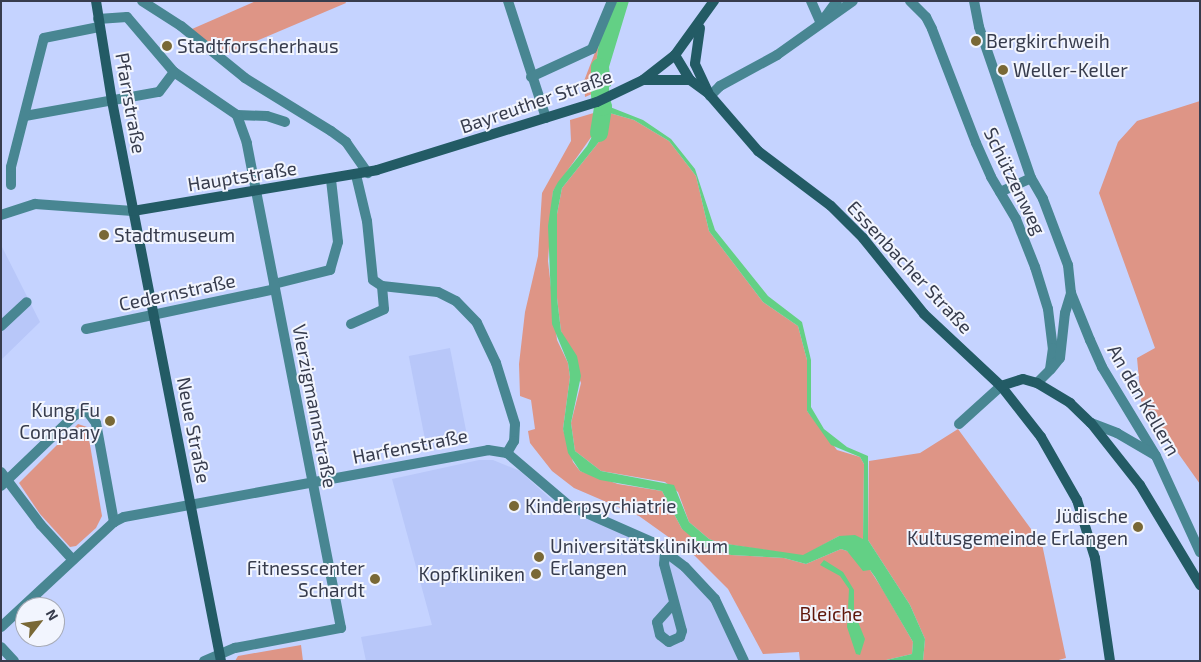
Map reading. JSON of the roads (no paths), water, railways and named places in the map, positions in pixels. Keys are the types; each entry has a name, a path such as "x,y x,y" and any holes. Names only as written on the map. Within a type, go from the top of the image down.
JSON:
{"street":[{"name":"Pfarrstraße","path":"96,1 112,101 134,211"},
{"path":"142,1 181,26 245,78 346,142 368,173"},
{"path":"508,1 531,77 546,118"},
{"name":"Bayreuther Straße","path":"531,77 592,50 612,1"},
{"name":"Bayreuther Straße","path":"356,175 368,173 588,105 624,90 643,80 676,55 714,1"},
{"path":"811,1 822,23"},
{"path":"822,23 837,1"},
{"path":"709,94 777,55 853,1"},
{"name":"Schützenweg","path":"910,1 926,17 932,28 976,143 1000,192 1016,219 1043,290 1053,348 1050,370"},
{"name":"An den Kellern","path":"974,1 979,27 1031,178 1043,199 1068,265 1071,293 1102,367 1156,456 1200,552"},
{"path":"11,185 11,167 44,38 99,23 127,17 174,72 237,115 267,116 286,122"},
{"name":"Bayreuther Straße","path":"695,64 697,37 703,19"},
{"path":"676,55 695,64"},
{"name":"Essenbacher Straße","path":"676,55 690,80 709,94 758,151 830,206 863,238 924,314 1001,386 1049,448 1077,500 1095,558 1110,661"},
{"name":"Essenbacher Straße","path":"695,64 709,94"},
{"path":"25,116 159,92 174,72"},
{"path":"643,80 690,80"},
{"name":"Vierzigmannstraße","path":"220,658 234,648 341,628 247,144 237,115"},
{"path":"356,175 367,221 370,271 373,280 382,286 438,292 456,300 477,323 496,363 514,424 514,441 507,453 568,505 639,535 679,561 715,599 744,661"},
{"name":"Hauptstraße","path":"134,211 356,175"},
{"path":"1000,192 1031,178"},
{"name":"Cedernstraße","path":"86,329 142,318 153,312 274,287 330,270 338,242 331,180"},
{"path":"1,215 17,208 42,204 134,211"},
{"name":"Neue Straße","path":"134,211 220,658"},
{"path":"351,324 384,309 382,286"},
{"name":"An den Kellern","path":"1050,370 1060,358 1064,313 1071,293"},
{"path":"1,326 27,302"},
{"path":"1037,383 1050,370"},
{"path":"959,424 1001,386 1023,379 1037,383 1070,403 1091,424 1140,484 1200,585"},
{"path":"1,627 114,522 96,423 87,411 75,415 3,479 73,560"},
{"path":"1091,424 1117,433 1156,456"},
{"name":"Harfenstraße","path":"114,522 190,505 479,450 507,453"},
{"path":"665,551 666,572 673,604"},
{"path":"666,572 679,561"},
{"path":"1,647 14,661"},
{"path":"204,661 220,658"}],"waterway":[{"path":"599,133 603,107 600,95 600,67"}],"place":[{"name":"Bergkirchweih","path":"976,41"},
{"name":"Stadtforscherhaus","path":"167,46"},
{"name":"Weller-Keller","path":"1003,70"},
{"name":"Stadtmuseum","path":"104,235"},
{"name":"Kung Fu Company","path":"110,421"},
{"name":"Kinderpsychiatrie","path":"514,506"},
{"name":"Jüdische Kultusgemeinde Erlangen","path":"1138,527"},
{"name":"Universitätsklinikum Erlangen","path":"539,557"},
{"name":"Kopfkliniken","path":"536,574"},
{"name":"Fitnesscenter Schardt","path":"375,579"}],"park label":[{"name":"Bleiche","path":"831,614"}]}
